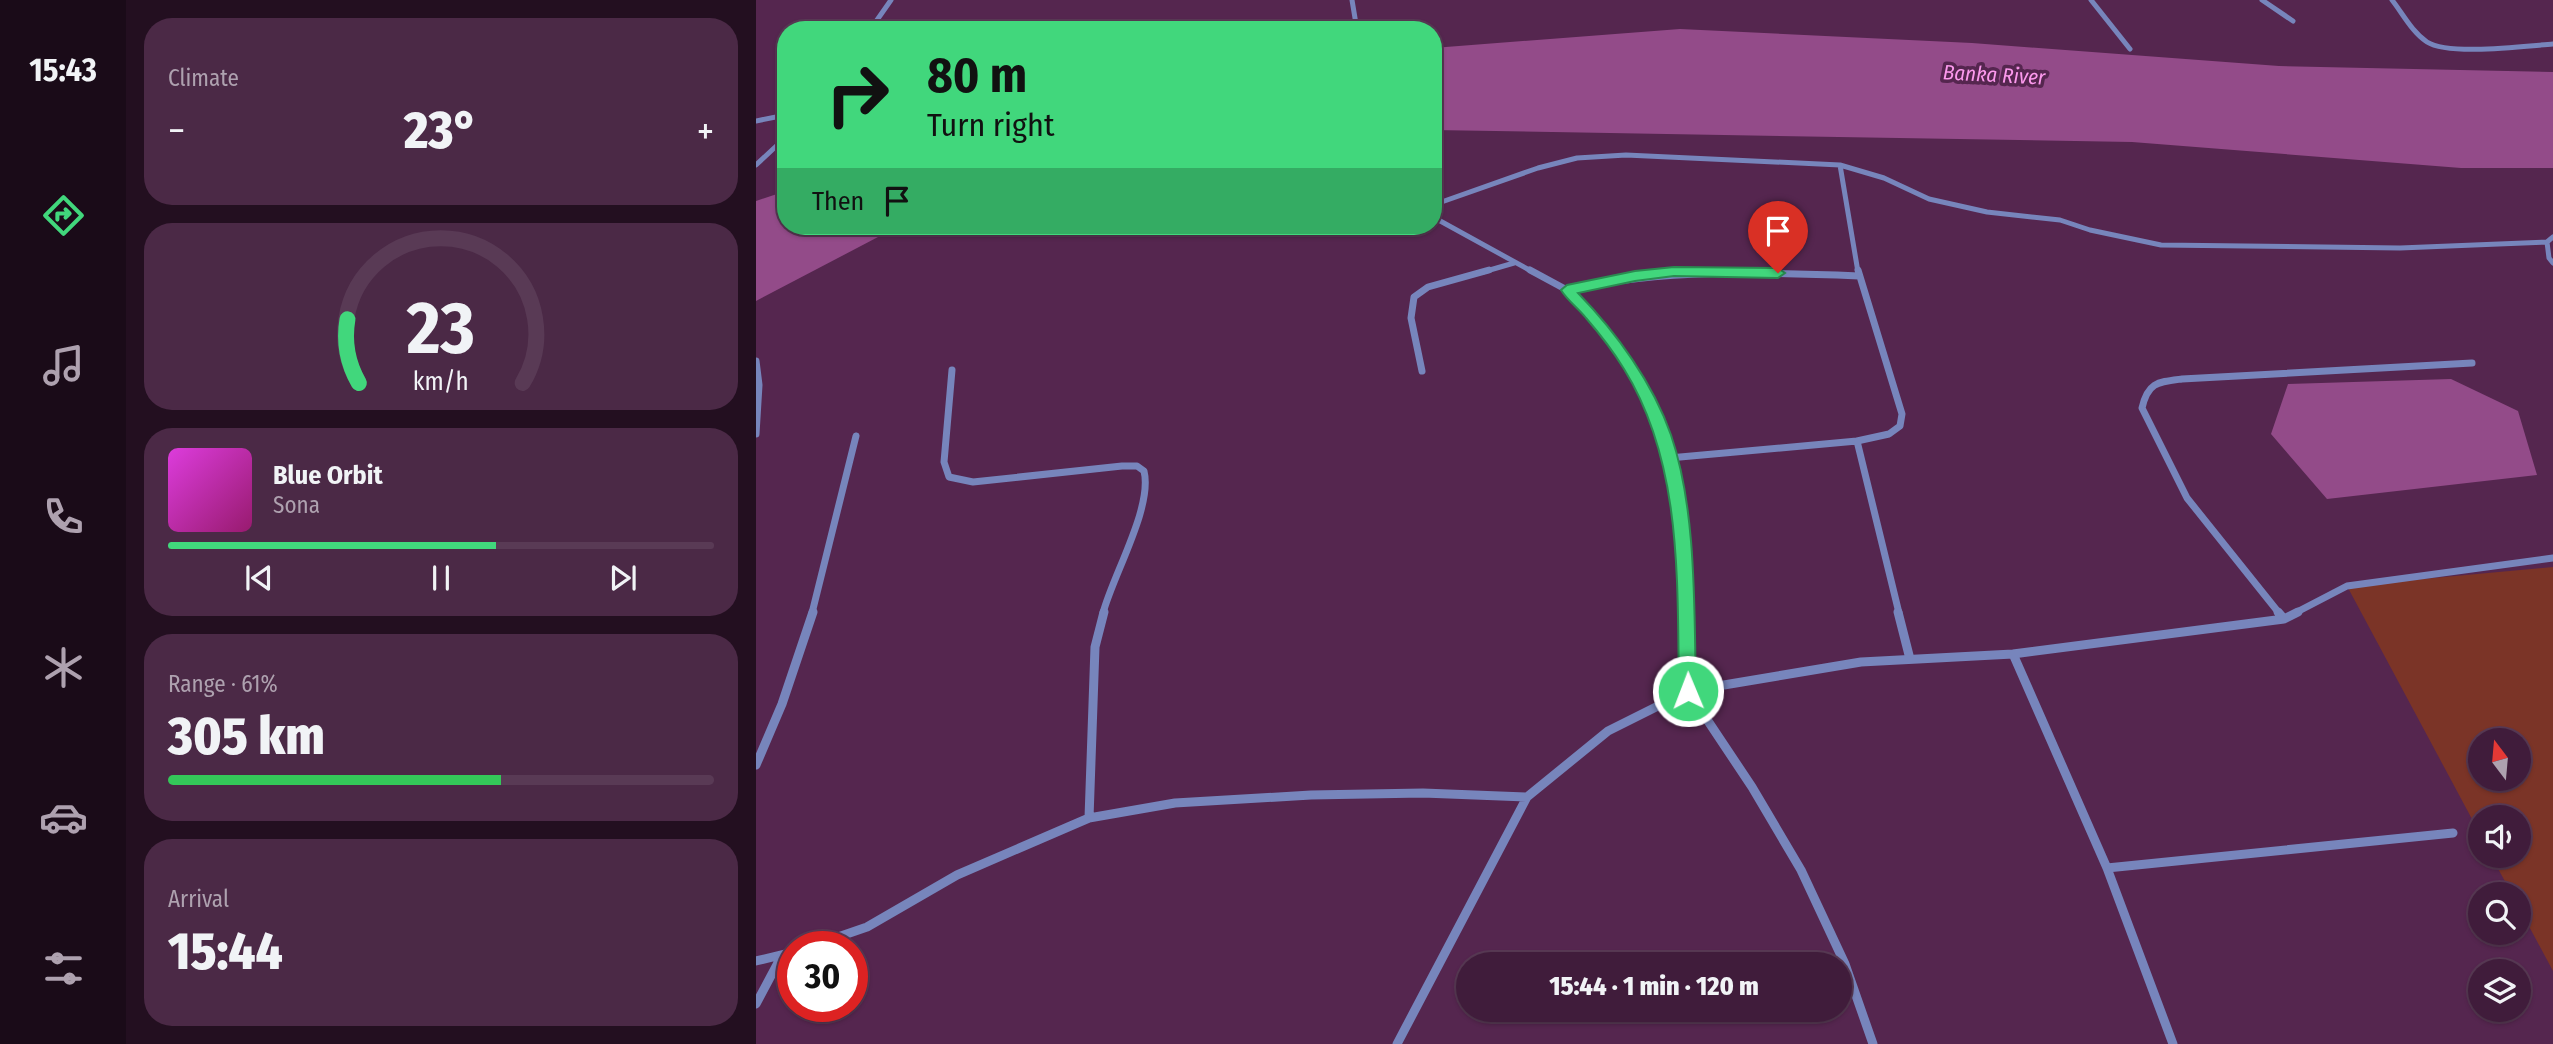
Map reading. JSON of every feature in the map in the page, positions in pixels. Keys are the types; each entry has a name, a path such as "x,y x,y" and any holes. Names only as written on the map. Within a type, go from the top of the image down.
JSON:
{"street":[{"path":"876,21 891,0"},
{"path":"1352,0 1356,21"},
{"path":"2091,0 2130,49"},
{"path":"2262,0 2293,21"},
{"path":"2392,0 2420,37 2432,45 2454,48 2553,44"},
{"path":"756,121 777,117"},
{"path":"756,165 777,147"},
{"path":"1442,202 1538,167 1577,158 1626,155 1840,165 1884,178 1929,199 1987,212 2060,220 2090,230 2161,245 2400,248 2547,242 2553,237"},
{"path":"1669,458 1857,441 1889,434 1900,426 1902,414 1859,276 1840,165"},
{"path":"1442,221 1567,290 1590,313 1630,366 1664,435 1679,503 1686,600 1688,691 1752,787 1801,870 1845,964 1873,1044"},
{"path":"2547,242 2549,258 2553,262"},
{"path":"1422,371 1412,302 1417,293 1428,287 1514,263"},
{"path":"1567,290 1635,276 1674,272 1859,276"},
{"path":"756,361 759,385 756,434"},
{"path":"2284,619 2187,498 2143,408 2146,392 2160,382 2182,379 2472,363"},
{"path":"953,370 944,462 949,477 973,482 1122,466 1137,466 1144,471 1147,483 1140,512 1106,602 1095,647 1089,818"},
{"path":"756,765 782,704 820,590 856,436"},
{"path":"1857,441 1910,659"},
{"path":"1396,1044 1527,797 1608,731 1688,691 1861,662 2013,654 2284,619 2347,586 2553,558"},
{"path":"2013,654 2107,868 2173,1044"},
{"path":"855,931 957,875 1089,818 1175,803 1311,795 1423,793 1527,797"},
{"path":"2107,868 2453,833"},
{"path":"756,961 777,958"},
{"path":"756,1004 777,965"}],"shaded area":[{"path":"2553,567 2553,971 2531,930 2531,882 2505,882 2498,868 2531,868 2531,805 2468,805 2468,812 2347,586"}],"water":[{"name":"Banka River","path":"1680,29 1972,43 2279,66 2553,72 2553,168 2461,168 2132,142 1442,130 1442,47"},
{"path":"777,194 777,235 882,235 756,301 756,201"},
{"path":"2451,379 2518,411 2537,475 2327,499 2271,434 2288,384"}],"route":[{"path":"1688,691 1686,600 1679,503 1664,435 1630,366 1590,313 1567,290 1635,276 1674,272 1778,273"}]}
